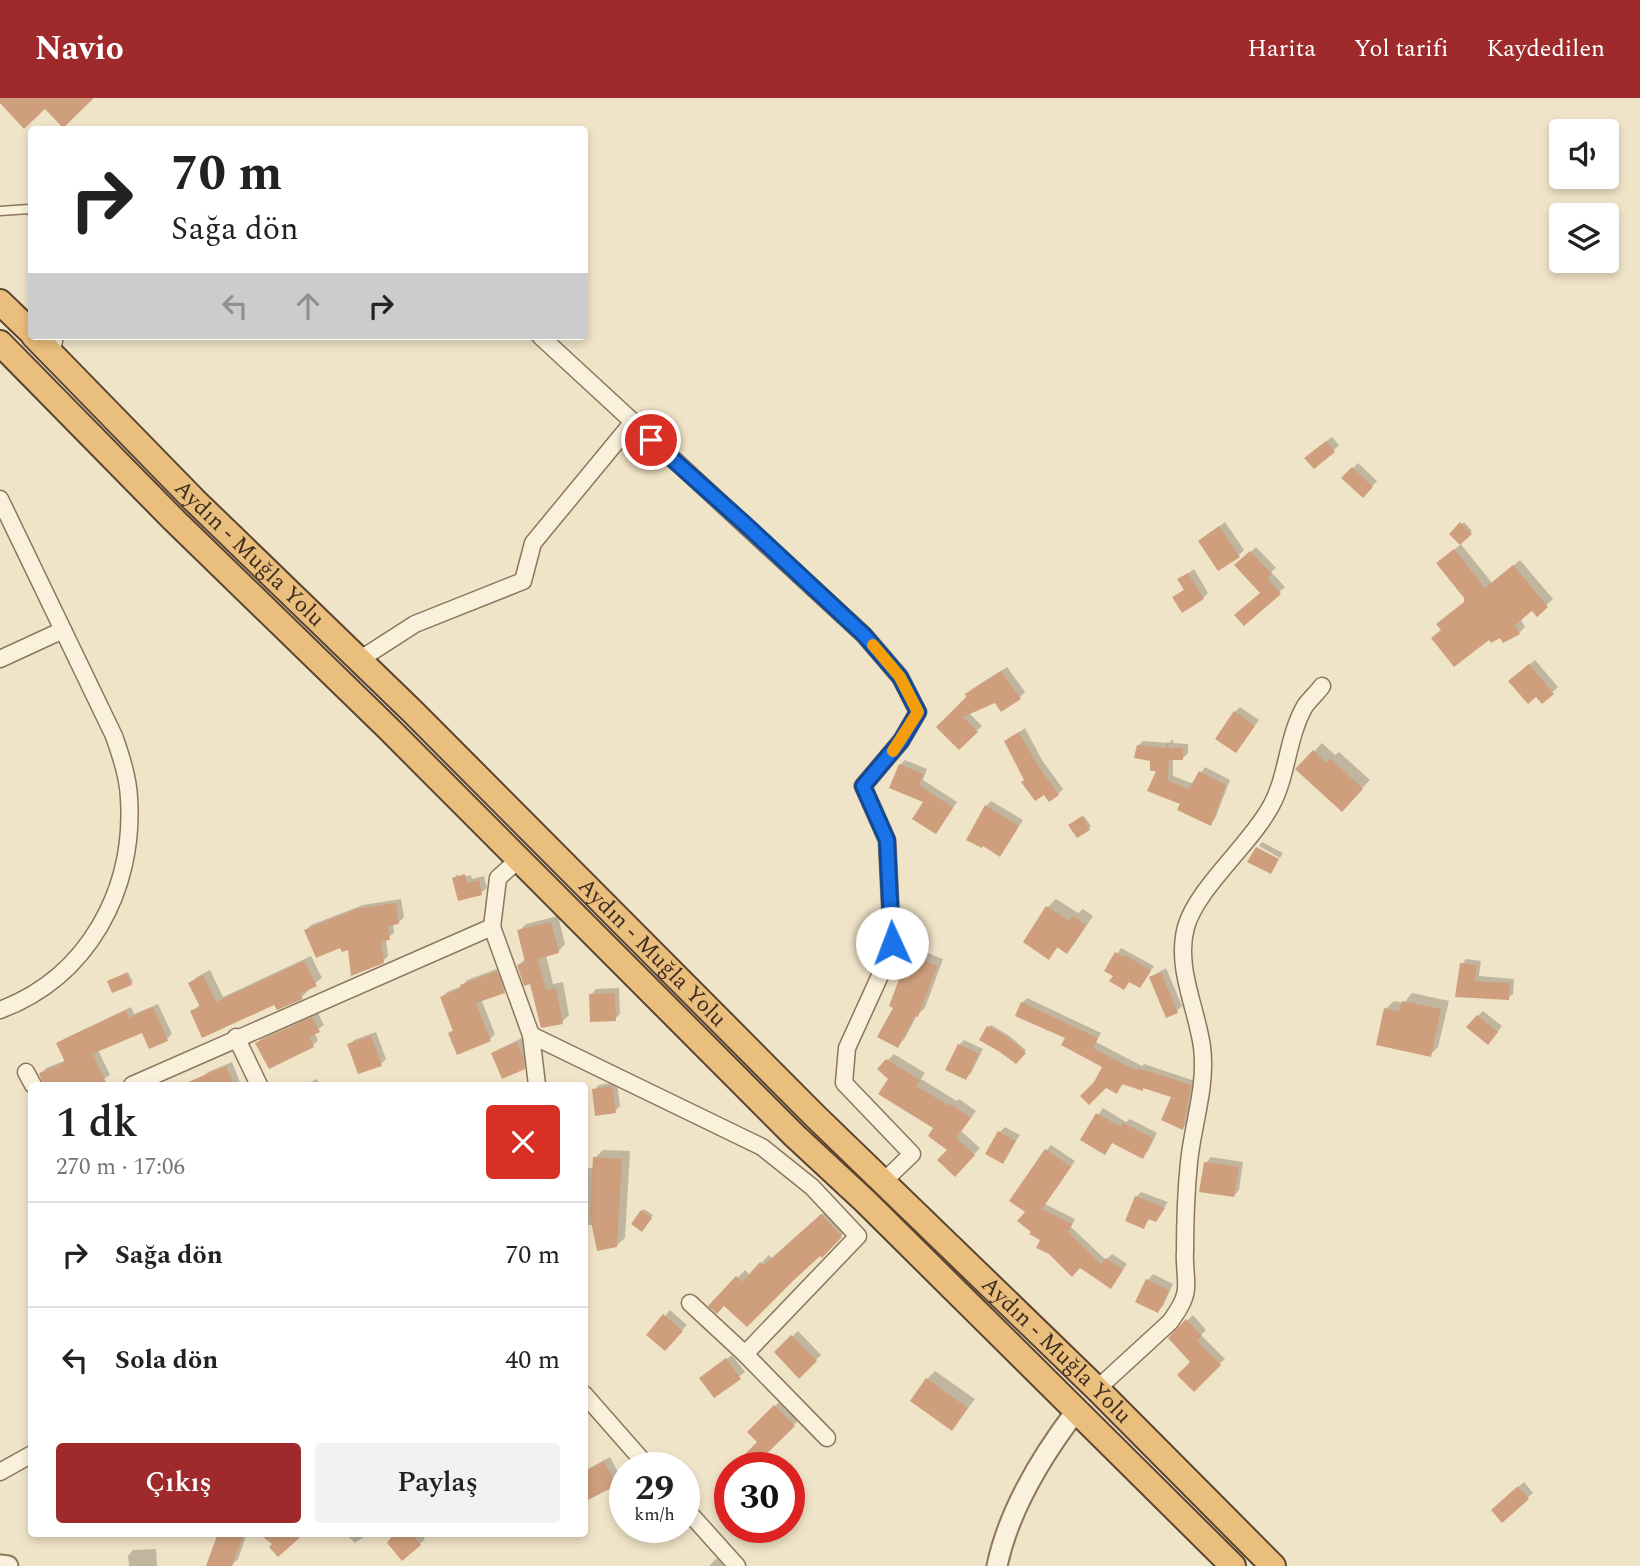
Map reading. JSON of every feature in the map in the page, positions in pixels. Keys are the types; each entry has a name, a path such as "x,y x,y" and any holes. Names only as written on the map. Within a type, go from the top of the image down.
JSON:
{"highway":[{"name":"Aydın - Muğla Yolu","path":"0,302 28,330"},
{"name":"Aydın - Muğla Yolu","path":"0,343 174,520 388,729 794,1136 865,1201 1233,1566"},
{"name":"Aydın - Muğla Yolu","path":"57,347 194,500 359,660 883,1182 1097,1389 1273,1566"},
{"path":"1076,1411 1097,1389"}],"street":[{"path":"544,340 864,635 900,677 918,712 901,741 863,786 887,840 892,943 847,1048 844,1083 912,1154 883,1182"},
{"path":"359,660 415,624 523,581 533,543 632,423"},
{"path":"0,499 114,736 123,762 129,796 129,827 124,862 96,935 81,956 43,990 0,1010"},
{"path":"0,659 63,630"},
{"path":"1097,1389 1170,1322 1179,1309 1186,1290 1185,1228 1189,1164 1204,1076 1202,1046 1186,972 1186,928 1195,907 1253,835 1272,805 1282,781 1297,725 1306,705 1322,686"},
{"path":"518,860 498,878 492,927 531,1035 537,1082"},
{"path":"138,1082 492,927"},
{"path":"531,1035 762,1147 812,1188 858,1236 745,1354"},
{"path":"236,1037 258,1082"},
{"path":"690,1303 745,1354 827,1438"},
{"path":"588,1399 635,1452"},
{"path":"997,1566 1011,1519 1026,1489 1049,1448 1076,1411"},
{"path":"0,1472 28,1456"},
{"path":"700,1525 737,1566"},
{"path":"1,1566 8,1566"}],"lane":[{"path":"0,211 28,209"}],"building":[{"path":"0,98 94,98 65,126 61,126 45,109 24,129 0,103"},
{"path":"1326,441 1335,452 1314,469 1304,458"},
{"path":"1352,467 1373,487 1363,498 1341,478"},
{"path":"1460,522 1472,534 1460,545 1449,534"},
{"path":"1219,526 1240,557 1218,571 1198,541"},
{"path":"1454,549 1485,588 1513,565 1548,607 1537,617 1532,611 1515,625 1520,634 1503,643 1500,638 1491,643 1489,640 1454,667 1431,638 1441,630 1436,624 1464,602 1464,598 1436,563"},
{"path":"1250,551 1272,574 1267,578 1281,594 1244,626 1234,615 1260,593 1234,565"},
{"path":"1188,573 1204,599 1182,613 1172,597 1184,590 1177,579"},
{"path":"1529,664 1554,694 1542,704 1536,697 1528,704 1508,681"},
{"path":"1001,671 1021,699 1001,712 995,703 963,717 978,732 959,750 936,727 966,697 965,694"},
{"path":"1234,711 1255,726 1236,753 1215,739"},
{"path":"1019,732 1059,795 1049,802 1044,795 1035,801 1021,782 1024,780 1004,741"},
{"path":"1168,741 1169,748 1183,748 1183,760 1169,760 1168,781 1189,789 1199,771 1226,785 1211,826 1177,810 1180,804 1147,791 1156,771 1150,771 1150,761 1134,758 1137,745 1166,748"},
{"path":"1313,750 1326,763 1330,758 1363,789 1342,812 1295,769"},
{"path":"899,764 923,774 919,785 953,808 936,834 912,819 923,802 889,788"},
{"path":"985,805 1019,826 1000,857 983,846 982,848 966,840"},
{"path":"1082,816 1090,830 1077,838 1068,825"},
{"path":"1256,847 1279,859 1271,874 1247,862"},
{"path":"465,874 467,883 479,880 482,895 458,901 452,878"},
{"path":"396,903 399,924 388,926 390,940 381,941 384,963 351,976 348,950 342,952 340,948 316,958 304,930 356,909"},
{"path":"1046,906 1069,921 1073,916 1086,925 1067,954 1057,947 1049,960 1023,942"},
{"path":"551,922 559,953 538,959 546,990 556,988 563,1024 541,1028 530,984 524,986 517,965 525,962 517,930"},
{"path":"1115,952 1151,971 1140,988 1129,982 1124,990 1109,981 1113,976 1104,971"},
{"path":"908,955 937,966 918,1017 915,1016 898,1048 877,1037 893,1008 889,1006"},
{"path":"304,961 317,986 300,994 303,999 277,1010 274,1005 202,1038 190,1011 200,1007 188,983 203,975 216,1002"},
{"path":"1460,963 1477,965 1475,981 1510,983 1509,1000 1455,997"},
{"path":"497,971 505,993 476,1003 491,1041 457,1055 448,1033 453,1031 440,997 461,988 460,985"},
{"path":"1161,972 1178,1013 1166,1018 1149,977"},
{"path":"126,973 132,985 112,993 107,981"},
{"path":"615,993 616,1021 590,1022 589,994"},
{"path":"1402,1001 1441,1009 1431,1057 1376,1045 1384,1008 1399,1012"},
{"path":"1021,1002 1098,1038 1093,1048 1137,1071 1138,1068 1191,1085 1183,1130 1161,1120 1171,1097 1143,1088 1143,1091 1122,1084 1117,1094 1106,1088 1089,1105 1080,1096 1094,1082 1102,1067 1061,1045 1065,1038 1015,1016"},
{"path":"153,1007 168,1041 149,1049 142,1033 92,1054 106,1082 42,1082 39,1073 65,1062 56,1043 126,1010 129,1018"},
{"path":"1477,1015 1498,1032 1488,1045 1466,1027"},
{"path":"312,1017 320,1032 309,1037 314,1047 269,1069 255,1043"},
{"path":"987,1026 1006,1036 1026,1053 1016,1064 979,1040"},
{"path":"371,1036 382,1066 358,1074 347,1044"},
{"path":"517,1042 525,1069 502,1079 491,1053"},
{"path":"958,1044 979,1054 966,1080 945,1070"},
{"path":"886,1059 920,1080 916,1086 971,1118 956,1138 975,1155 955,1177 937,1160 947,1150 928,1136 933,1128 878,1094 888,1079 877,1069"},
{"path":"226,1066 233,1082 188,1082"},
{"path":"612,1086 616,1113 595,1116 592,1089"},
{"path":"1096,1113 1121,1127 1123,1123 1153,1138 1143,1159 1112,1143 1105,1155 1080,1140"},
{"path":"998,1131 1016,1141 1003,1164 985,1154"},
{"path":"1045,1149 1071,1167 1042,1209 1072,1224 1068,1232 1101,1264 1106,1258 1123,1270 1111,1289 1080,1268 1072,1277 1049,1254 1036,1248 1040,1240 1029,1234 1031,1232 1017,1221 1025,1212 1009,1201"},
{"path":"593,1157 622,1159 617,1247 597,1251 590,1217"},
{"path":"1204,1162 1239,1167 1234,1197 1199,1192"},
{"path":"1135,1196 1165,1208 1156,1222 1148,1219 1144,1229 1125,1221"},
{"path":"641,1210 652,1218 642,1232 631,1224"},
{"path":"821,1214 842,1237 747,1327 724,1306 717,1314 708,1306 736,1276 742,1282 760,1262 764,1265"},
{"path":"1146,1279 1169,1290 1158,1313 1135,1302"},
{"path":"663,1314 683,1331 665,1351 646,1335"},
{"path":"1186,1319 1202,1336 1197,1341 1221,1365 1194,1392 1177,1375 1190,1362 1168,1338"},
{"path":"791,1335 817,1361 799,1379 774,1352"},
{"path":"726,1358 741,1379 714,1398 699,1378"},
{"path":"926,1378 968,1408 952,1431 910,1401"},
{"path":"774,1405 795,1426 768,1452 747,1452 757,1442 747,1432"},
{"path":"604,1461 609,1470 609,1489 588,1500 588,1470"},
{"path":"1518,1486 1529,1499 1502,1523 1491,1510"},
{"path":"217,1537 243,1537 232,1566 206,1566"},
{"path":"263,1537 300,1537 278,1557 269,1547 272,1544"},
{"path":"391,1537 414,1537 421,1545 402,1561 387,1543"}],"slow traffic":[{"path":"873,645 900,677 918,712 893,751"}],"route":[{"path":"651,440 864,635 900,677 918,712 901,741 863,786 887,840 892,943"}]}
